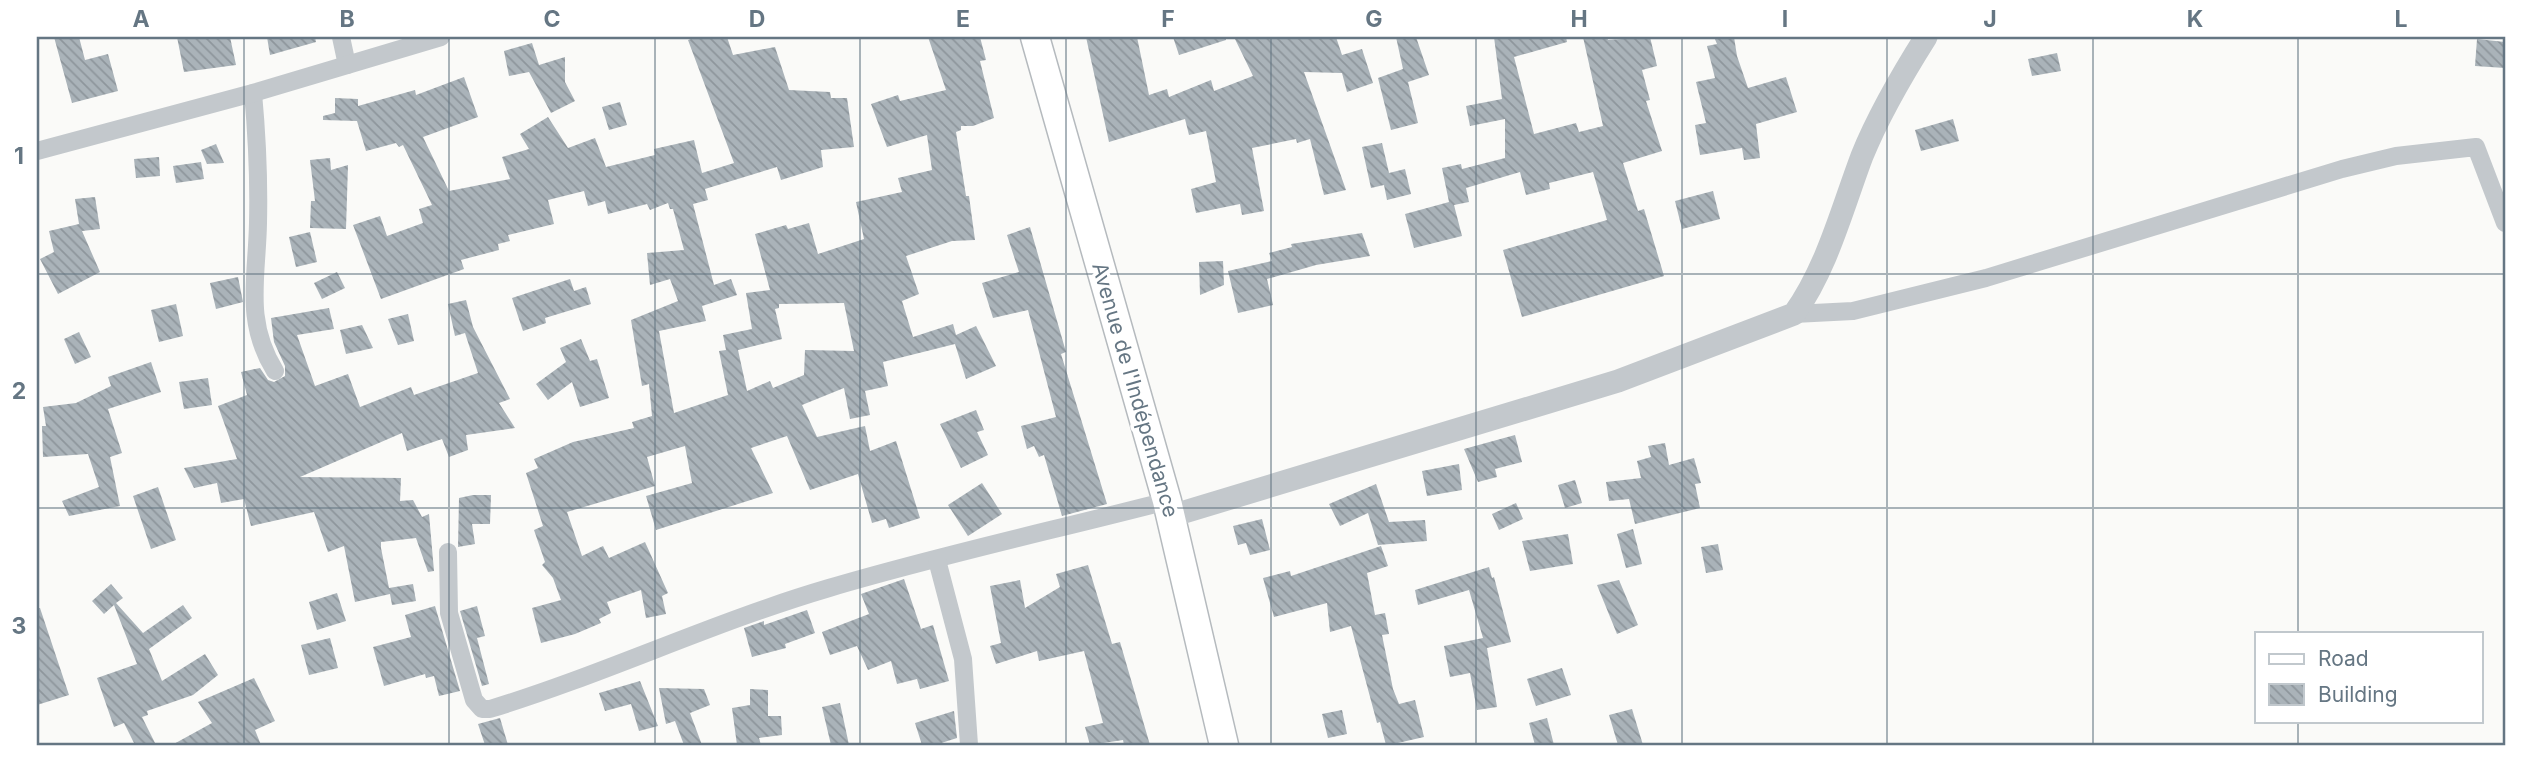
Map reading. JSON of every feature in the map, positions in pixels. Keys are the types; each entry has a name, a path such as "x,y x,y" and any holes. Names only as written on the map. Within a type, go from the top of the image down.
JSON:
{"main road":[{"name":"Avenue de l'Indépendance","path":"1035,37 1169,509 1224,745"}],"street":[{"path":"341,37 347,65"},
{"path":"37,151 253,93 441,37"},
{"path":"1794,314 1810,292 1864,152 1892,92 1926,37"},
{"path":"253,93 258,148 258,226 252,296 259,336 275,371"},
{"path":"448,552 449,613 474,700 482,709 491,709 554,689 741,617 829,588 937,560 1169,509 1618,381 1794,314 1853,311 1986,278 2342,169 2396,156 2476,147 2505,223"},
{"path":"937,560 962,659 969,745"}],"building":[{"path":"54,37 79,37 85,60 108,54 118,91 72,103"},
{"path":"177,37 230,37 236,65 184,72"},
{"path":"267,37 315,37 316,42 270,55"},
{"path":"697,37 727,37 733,55 775,47 789,90 830,92 831,98 847,98 854,147 821,150 823,167 781,180 777,167 705,189 708,200 693,204 714,285 731,279 737,295 702,306 706,321 659,331 674,413 728,395 719,351 726,350 723,335 752,329 746,293 770,290 755,234 786,225 788,229 809,223 818,254 864,239 856,202 902,192 898,178 932,170 927,135 887,147 871,104 898,95 900,101 946,90 928,37 980,37 986,60 980,61 994,118 973,126 961,126 961,130 956,132 975,240 952,241 906,256 919,294 902,301 913,337 953,324 956,335 976,326 996,366 966,379 955,344 883,362 888,386 865,391 870,415 850,419 844,388 802,405 817,437 865,426 870,451 896,441 920,518 889,528 886,519 872,523 858,474 810,490 787,436 751,448 773,493 656,530 646,496 692,483 685,446 647,457 655,486 567,512 582,556 603,546 609,558 645,542 668,593 662,596 666,614 646,618 641,590 607,602 611,613 599,619 601,623 575,634 541,643 532,608 561,600 553,578 542,565 545,562 534,530 543,526 526,473 538,468 534,459 573,442 634,428 632,422 652,416 649,384 642,386 631,320 678,301 670,279 650,285 647,253 684,250 673,209 670,209 668,203 650,210 647,204 608,214 605,201 588,206 584,191 548,200 554,224 508,235 510,241 498,244 499,250 461,260 464,269 381,299 353,225 380,216 387,236 423,223 419,209 432,205 403,145 399,147 396,143 366,151 357,121 323,120 323,116 335,113 335,98 358,99 358,106 415,90 416,95 464,77 478,117 423,137 449,191 510,179 502,157 529,149 520,134 548,117 568,148 595,138 606,167 655,155 654,149 694,140 702,173 734,163 688,40","holes":["844,303 854,351 805,350 804,375 773,388 770,381 747,391 738,350 782,339 775,309 779,308 779,304"]},
{"path":"1086,37 1137,37 1149,95 1167,89 1169,97 1211,80 1214,91 1253,76 1234,37 1336,37 1342,55 1362,49 1373,83 1347,92 1342,73 1304,72 1346,190 1324,195 1310,139 1297,143 1296,139 1252,148 1264,211 1242,215 1240,204 1196,213 1191,189 1216,182 1206,131 1189,135 1185,119 1109,142"},
{"path":"1173,37 1225,37 1226,40 1179,55"},
{"path":"1396,37 1416,37 1429,75 1408,82 1418,123 1391,130 1378,78 1403,69"},
{"path":"1494,37 1566,37 1567,42 1514,57 1534,134 1576,123 1579,132 1603,126 1583,37 1607,37 1608,40 1650,37 1657,66 1642,70 1650,100 1646,101 1662,151 1623,163 1638,211 1644,209 1664,276 1522,317 1503,250 1607,220 1593,172 1549,183 1550,189 1526,195 1520,172 1466,188 1469,202 1454,205 1462,236 1414,248 1405,214 1449,202 1442,168 1461,164 1462,169 1505,158 1505,119 1470,126 1466,106 1502,99"},
{"path":"1714,37 1734,37 1737,56 1748,88 1786,77 1797,112 1756,124 1760,158 1744,160 1742,148 1700,155 1695,125 1706,123 1696,82 1715,78 1707,46 1717,44"},
{"path":"2477,39 2505,42 2505,68 2475,66"},
{"path":"532,43 539,65 565,57 565,82 575,101 551,113 529,72 509,76 504,51"},
{"path":"2057,53 2061,71 2032,76 2028,59"},
{"path":"620,102 627,125 609,130 602,107"},
{"path":"1953,119 1959,141 1921,151 1915,130"},
{"path":"1382,143 1389,173 1405,169 1411,194 1387,200 1384,185 1371,188 1362,147"},
{"path":"216,144 224,163 207,164 201,150"},
{"path":"159,157 160,176 136,178 134,159"},
{"path":"330,158 331,170 348,165 346,229 310,228 311,201 315,201 310,160"},
{"path":"201,162 204,179 176,183 173,166"},
{"path":"1713,191 1720,219 1682,229 1675,201"},
{"path":"95,197 100,229 82,231 100,272 58,294 40,259 54,252 49,231 79,224 75,199"},
{"path":"1030,227 1066,352 1061,354 1107,504 1062,516 1044,455 1039,457 1034,446 1027,449 1021,426 1056,417 1028,310 993,318 982,283 1019,272 1007,235"},
{"path":"310,232 317,262 296,267 289,237"},
{"path":"1362,233 1370,256 1316,265 1267,279 1273,305 1238,313 1228,271 1272,261 1269,253 1292,247 1291,244"},
{"path":"1223,261 1224,285 1200,295 1199,262"},
{"path":"337,272 345,288 322,299 314,283"},
{"path":"238,277 243,302 216,309 210,283"},
{"path":"570,279 574,291 586,287 591,304 545,318 546,323 523,331 512,298"},
{"path":"466,300 473,327 510,399 499,403 515,428 466,435 468,450 449,457 442,439 407,451 402,433 300,477 401,478 400,501 413,500 422,517 429,514 434,571 428,572 416,538 381,542 381,548 389,588 413,584 416,601 392,605 390,594 355,602 344,546 328,552 314,512 251,526 244,499 221,503 217,483 194,488 184,468 237,459 218,406 247,395 241,372 260,368 268,380 274,382 285,376 285,366 274,342 271,318 329,308 334,329 297,335 315,386 348,374 360,407 411,387 414,395 478,373 465,333 455,336 448,304"},
{"path":"176,304 183,336 159,342 151,310"},
{"path":"408,314 414,341 398,345 388,319"},
{"path":"362,325 373,348 346,354 340,330"},
{"path":"79,332 91,357 75,364 64,339"},
{"path":"581,339 590,361 597,359 609,398 580,407 572,382 548,400 536,384 566,362 560,348"},
{"path":"151,362 161,392 108,409 122,453 110,457 120,506 69,516 62,501 99,487 88,454 43,457 42,426 46,426 43,407 76,403 111,386 108,377"},
{"path":"208,378 212,405 184,409 179,382"},
{"path":"976,410 984,430 977,432 988,455 961,468 940,424"},
{"path":"1515,435 1522,462 1495,469 1497,477 1478,482 1464,449"},
{"path":"1665,443 1669,465 1694,458 1701,483 1695,484 1700,508 1635,524 1629,499 1609,501 1606,482 1641,478 1637,461 1651,457 1648,446"},
{"path":"1459,464 1462,490 1427,496 1422,471"},
{"path":"1575,480 1582,503 1565,508 1558,485"},
{"path":"982,483 1002,514 968,536 948,505"},
{"path":"1376,484 1389,522 1425,520 1427,541 1378,545 1368,513 1340,526 1329,504"},
{"path":"158,487 176,540 151,549 133,496"},
{"path":"491,495 490,524 472,524 475,544 458,547 459,498"},
{"path":"1516,503 1523,519 1499,530 1492,514"},
{"path":"1262,519 1270,550 1250,555 1246,543 1238,545 1233,526"},
{"path":"1633,529 1642,564 1626,568 1617,534"},
{"path":"1568,534 1573,564 1530,571 1522,541"},
{"path":"1718,544 1723,570 1706,573 1701,547"},
{"path":"1381,546 1388,566 1367,573 1375,615 1385,613 1389,634 1382,635 1393,689 1399,704 1415,700 1424,737 1389,745 1386,745 1380,722 1377,723 1351,626 1330,632 1327,603 1274,617 1263,578 1290,571 1291,576"},
{"path":"1088,565 1112,644 1120,642 1150,745 1124,745 1123,740 1090,745 1085,727 1103,723 1084,651 1039,661 1037,651 996,664 990,646 1001,643 990,586 1020,580 1025,608 1060,587 1056,574"},
{"path":"1489,567 1511,642 1487,648 1497,707 1477,710 1470,673 1450,677 1444,646 1483,638 1469,590 1418,605 1415,590"},
{"path":"904,579 921,629 933,625 949,681 920,689 917,679 897,684 891,661 868,670 857,646 830,655 822,632 869,614 861,594"},
{"path":"1619,580 1638,625 1617,634 1597,585"},
{"path":"111,584 123,598 116,603 143,633 183,605 192,618 149,649 162,681 205,654 218,675 193,695 147,711 148,715 142,717 156,745 135,745 124,723 114,727 97,678 137,664 114,605 104,614 92,601"},
{"path":"337,593 346,621 317,630 309,602"},
{"path":"435,606 460,691 439,696 434,676 426,678 425,674 384,686 373,647 411,637 405,615"},
{"path":"477,606 485,636 477,638 489,684 482,686 460,611"},
{"path":"37,608 40,608 69,695 37,705"},
{"path":"807,610 815,633 785,644 786,648 752,657 744,628 764,621 764,625"},
{"path":"330,638 338,668 309,675 301,645"},
{"path":"1562,668 1571,695 1536,706 1527,679"},
{"path":"254,678 275,721 255,730 261,745 172,745 212,723 198,702"},
{"path":"640,681 658,726 639,731 631,704 605,711 599,693"},
{"path":"659,688 704,689 710,705 690,713 702,745 684,745 675,721 666,724"},
{"path":"750,689 768,690 768,716 781,716 782,735 759,738 761,745 737,745 732,708 750,705"},
{"path":"840,703 849,745 831,745 822,707"},
{"path":"1632,709 1643,745 1618,745 1609,715"},
{"path":"1342,710 1347,734 1328,738 1322,714"},
{"path":"954,711 957,738 935,745 922,745 915,723"},
{"path":"500,718 508,745 485,745 478,724"},
{"path":"1547,718 1554,745 1535,745 1529,723"}]}
